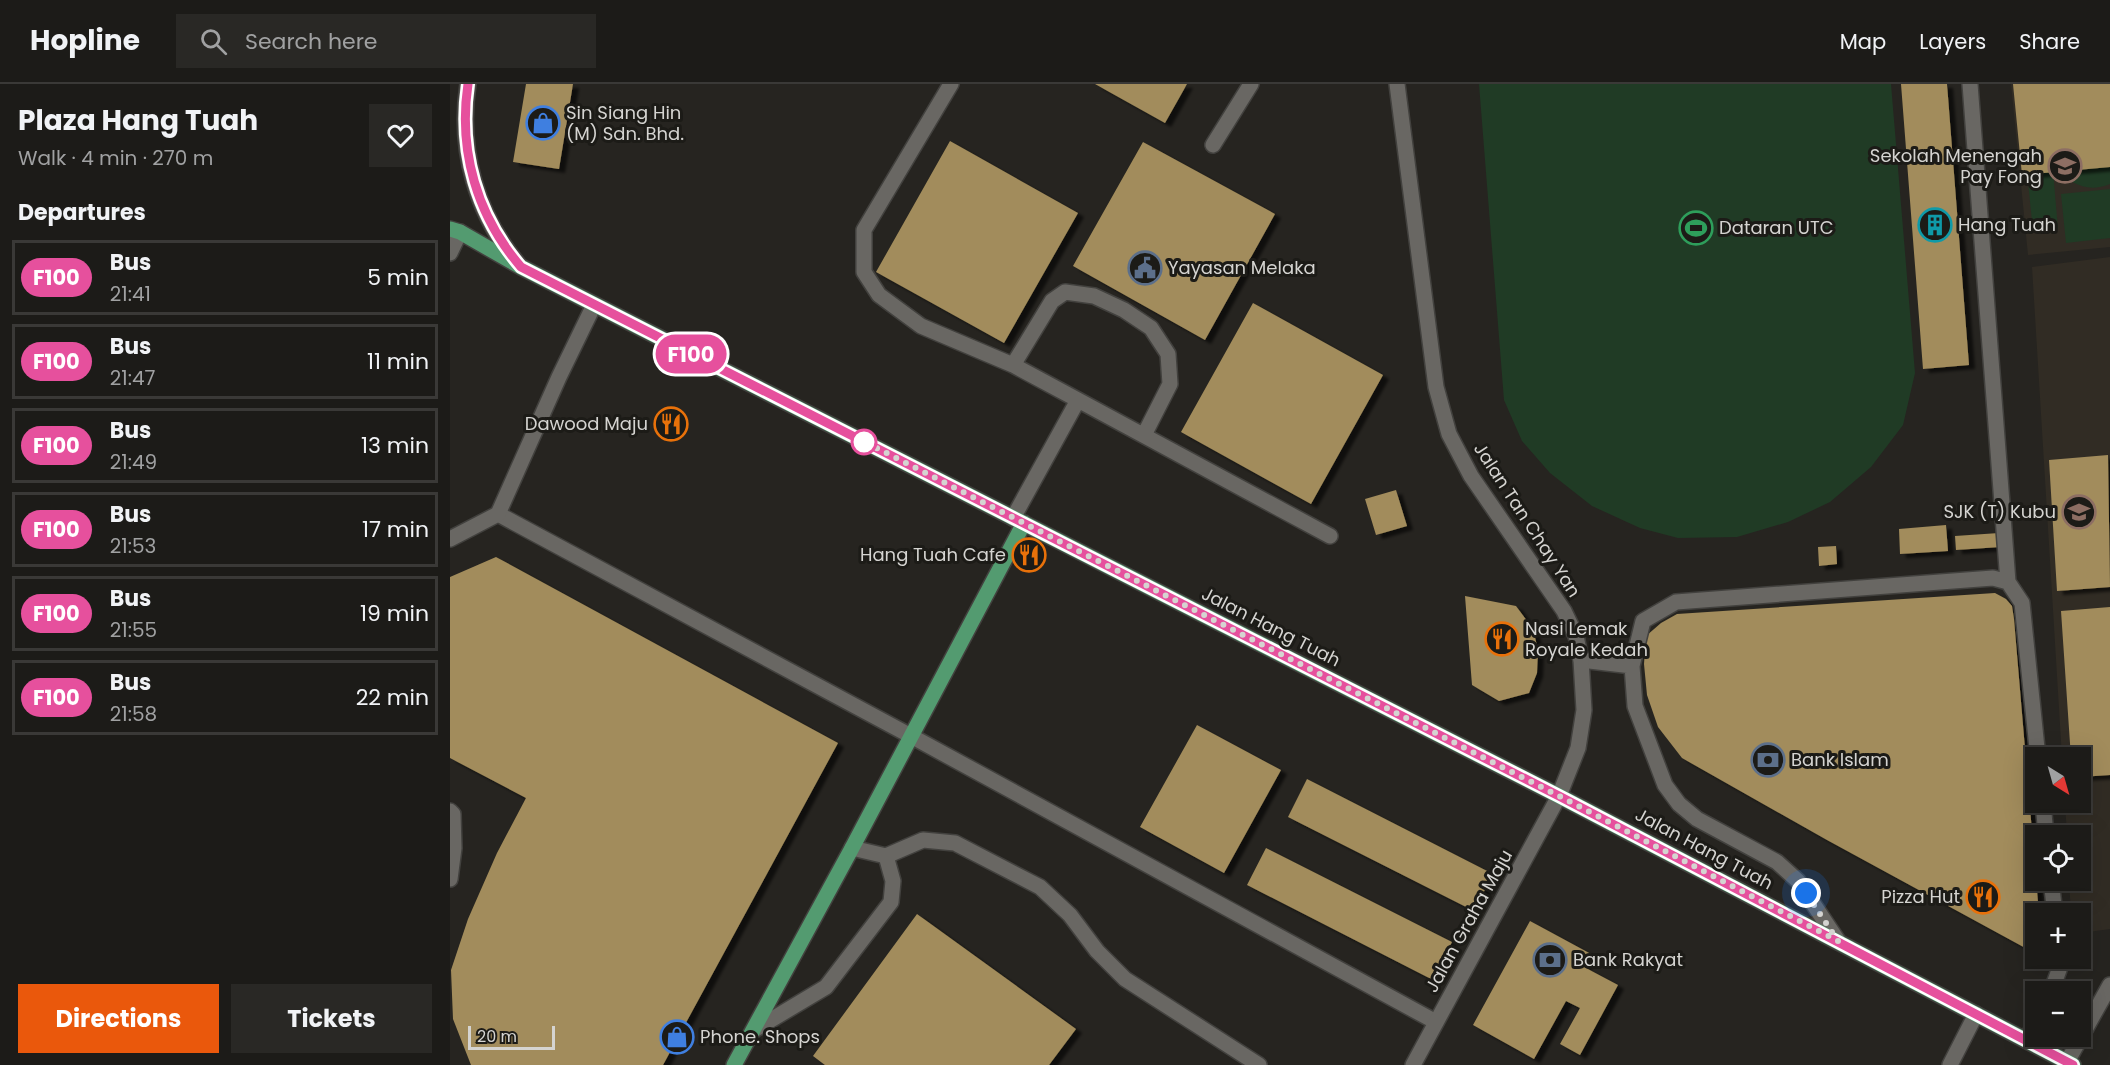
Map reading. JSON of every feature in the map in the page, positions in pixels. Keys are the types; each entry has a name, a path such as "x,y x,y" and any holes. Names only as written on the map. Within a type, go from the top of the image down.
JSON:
{"main road":[{"name":"Jalan Hang Tuah","path":"455,231 521,267 1559,796 2025,1039"},
{"path":"734,1065 852,848 1018,520"},
{"name":"Jalan Hang Tuah","path":"2039,1047 2070,1064"}],"street":[{"path":"468,84 464,110 467,153 476,188 487,218 503,246 521,267"},
{"path":"1213,145 1251,84"},
{"name":"Jalan Tan Chay Yan","path":"1397,84 1436,387 1449,434 1471,476 1564,610 1576,636 1581,660 1584,710 1578,748 1559,796"},
{"path":"1970,84 2008,582 2022,603 2037,747"},
{"path":"946,85 864,230 864,272 879,295 921,326 1013,366 1330,536"},
{"path":"450,253 455,231"},
{"path":"1013,366 1052,301 1065,292 1094,296 1124,310 1151,328 1168,354 1170,384 1144,435"},
{"path":"450,539 498,514 594,304"},
{"path":"1018,520 1077,400"},
{"path":"498,514 1436,1022"},
{"path":"1838,941 1798,881 1777,862 1697,819 1679,804 1665,785 1635,706 1632,666 1643,621 1676,602 1993,578 2008,582"},
{"path":"1581,660 1632,666"},
{"name":"Jalan Graha Maju","path":"1413,1065 1559,796"},
{"path":"450,811 453,814 454,848 450,879"},
{"path":"852,848 886,856 923,840 955,843 1040,887 1070,915 1097,951 1125,979 1260,1065"},
{"path":"754,1030 826,987 891,902 893,881 886,856"},
{"path":"2070,1064 2110,985"},
{"path":"1950,1065 1976,1014"}],"shaded area":[{"name":"Sekolah Menengah Pay Fong","path":"2011,84 2110,84 2110,247 2028,255"},
{"name":"SJK (T) Kubu","path":"2110,257 2110,929 2091,932 2091,903 2070,903 2070,891 2091,891 2091,825 2066,825 2066,813 2091,813 2091,747 2061,747 2032,267"}],"green space":[{"name":"Dataran UTC","path":"1479,84 1891,84 1915,373 1903,425 1871,467 1830,502 1788,522 1737,537 1678,538 1640,528 1592,506 1550,473 1522,441 1504,400"},
{"path":"2018,84 2110,159 2110,184 2101,187 2087,187 2074,183 2053,171 2058,229 2033,231"},
{"path":"2110,189 2110,238 2066,243 2061,194"}],"building":[{"name":"Sin Siang Hin (M) Sdn. Bhd.","path":"526,84 573,84 559,169 513,162"},
{"path":"1095,84 1187,84 1165,123"},
{"name":"Hang Tuah","path":"1901,84 1947,84 1969,365 1923,369"},
{"path":"2013,84 2110,84 2110,167 2022,175"},
{"path":"950,141 1078,213 1004,343 876,272"},
{"path":"1143,142 1275,214 1205,340 1073,266"},
{"path":"1253,303 1383,375 1311,504 1181,432"},
{"path":"2108,455 2110,587 2057,591 2049,460"},
{"path":"1396,490 1407,526 1376,535 1365,499"},
{"path":"1946,525 1948,551 1900,554 1899,529"},
{"path":"1999,533 2000,547 1956,550 1955,536"},
{"path":"1836,546 1837,564 1819,566 1818,547"},
{"path":"496,557 838,743 663,1065 471,1065 453,1019 451,970 468,919 497,853 526,798 450,758 450,577"},
{"path":"1995,593 2006,599 2012,606 2014,619 2025,749 2025,813 2030,813 2031,825 2025,825 2025,891 2037,891 2038,903 2025,903 2025,948 1682,758 1658,727 1647,695 1644,664 1646,636 1661,623 1677,614"},
{"name":"Nasi Lemak Royale Kedah","path":"1465,596 1516,606 1533,629 1538,650 1537,673 1529,693 1499,701 1472,685"},
{"path":"2110,607 2110,775 2091,776 2091,747 2070,747 2061,611"},
{"path":"1197,725 1281,770 1224,873 1140,827"},
{"path":"1307,779 1493,874 1474,911 1288,817"},
{"path":"1266,848 1452,942 1433,980 1247,885"},
{"path":"917,914 1076,1029 1049,1065 825,1065 813,1056"},
{"path":"1530,921 1591,954 1584,967 1618,985 1580,1055 1560,1044 1580,1008 1566,1001 1534,1059 1473,1025"}],"bus line":[{"name":"F100","path":"468,84 464,110 467,153 476,188 487,218 503,246 521,267 1559,796 2073,1065"}],"place":[{"name":"Sin Siang Hin (M) Sdn. Bhd.","path":"543,123"},
{"name":"Sekolah Menengah Pay Fong","path":"2065,166"},
{"name":"Hang Tuah","path":"1935,225"},
{"name":"Dataran UTC","path":"1696,228"},
{"name":"Yayasan Melaka","path":"1145,268"},
{"name":"Dawood Maju","path":"671,424"},
{"name":"SJK (T) Kubu","path":"2079,512"},
{"name":"Hang Tuah Cafe","path":"1029,555"},
{"name":"Nasi Lemak Royale Kedah","path":"1502,639"},
{"name":"Bank Islam","path":"1768,760"},
{"name":"Pizza Hut","path":"1983,897"},
{"name":"Bank Rakyat","path":"1550,960"},
{"name":"Phone. Shops","path":"677,1037"}],"route":[{"path":"864,442 861,440 1838,941 1806,893"}]}
